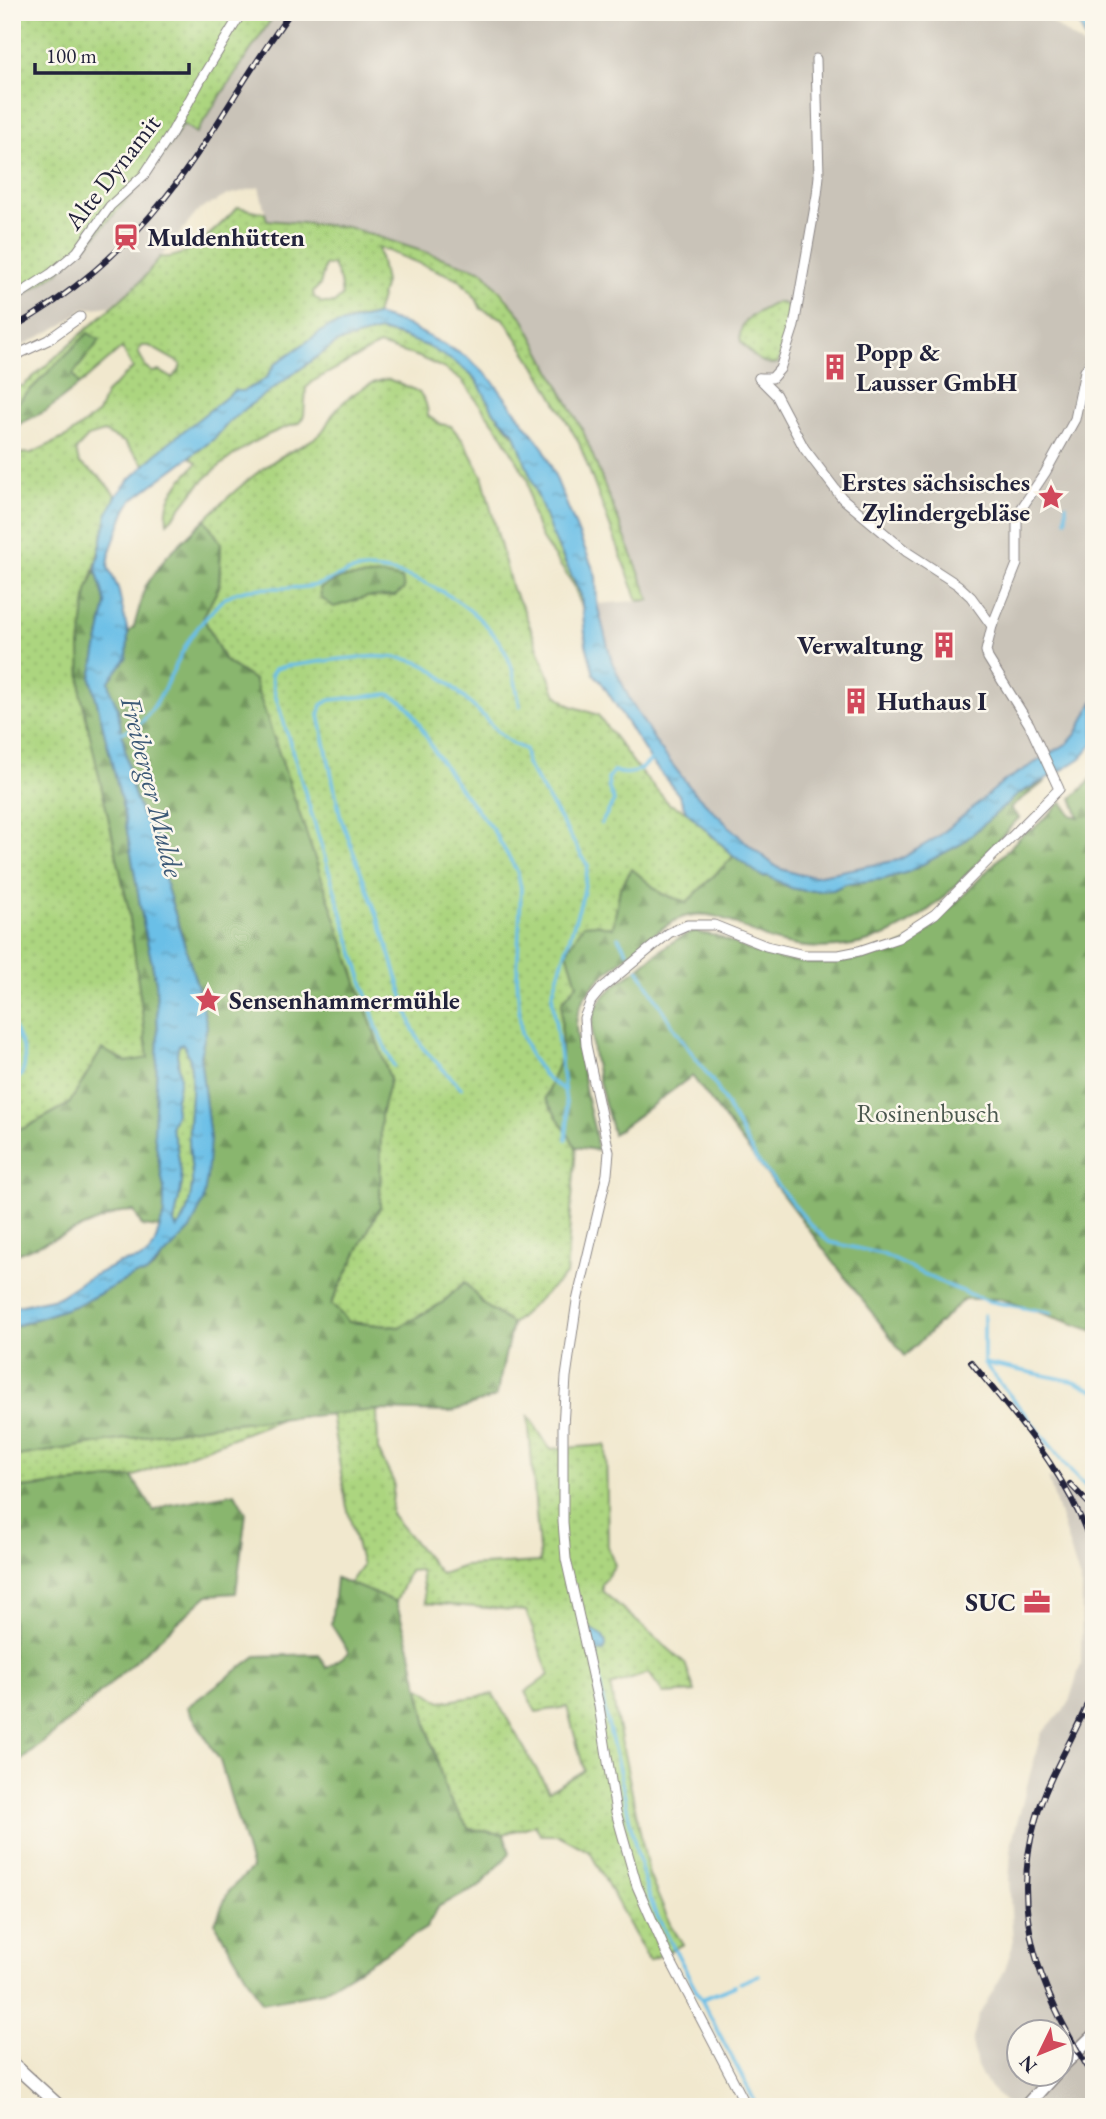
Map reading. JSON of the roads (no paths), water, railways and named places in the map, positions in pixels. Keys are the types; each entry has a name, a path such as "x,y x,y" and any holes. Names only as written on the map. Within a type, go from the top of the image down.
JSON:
{"main road":[{"path":"1074,2054 1094,2035"},
{"path":"12,2063 60,2107"},
{"path":"1025,2107 1042,2088"}],"street":[{"name":"Alte Dynamit","path":"12,299 77,252 110,206 144,175 242,12"},
{"path":"816,59 819,176 794,326 780,369 772,377 759,378 776,396 804,448 842,498 907,552 958,585 971,597 992,626"},
{"path":"12,357 48,340 80,317"},
{"path":"747,2107 666,1952 633,1874 616,1812 599,1706 566,1559 563,1522 563,1427 566,1377 578,1301 607,1174 609,1152 586,1045 584,1018 591,1000 601,989 669,933 687,925 714,925 766,946 812,955 859,951 898,938 935,914 1059,789 1029,724 986,651 992,626 1017,565 1019,512 1075,419 1085,371 1094,356"}],"water":[{"path":"1074,12 1092,12 1094,59"},
{"path":"376,315 405,324 467,357 491,379 544,449 596,576 597,604 612,662 630,700 658,746 693,791 744,841 778,868 815,876 899,860 939,836 1003,782 1068,743 1076,734 1094,700 1094,743 1081,758 1018,794 961,844 908,872 884,879 845,884 833,890 806,891 791,888 768,876 763,877 734,856 686,811 679,795 651,761 594,674 586,644 581,595 551,532 515,434 494,412 476,379 427,346 398,335 379,331 338,342 250,405 215,438 132,500 110,551 108,567 118,588 128,633 127,657 109,681 111,693 117,706 132,788 141,814 156,837 167,888 207,1026 200,1056 210,1139 207,1177 203,1202 190,1230 146,1274 135,1275 80,1304 12,1327 12,1307 57,1298 86,1279 120,1263 147,1255 154,1246 164,1214 164,1189 154,1134 158,1035 156,982 123,808 91,678 106,604 96,569 107,515 116,496 129,480 167,444 234,391 243,391 256,385 267,377 275,364 328,327","holes":["183,1044 188,1053 191,1077 189,1146 192,1184 188,1208 177,1229 174,1223 182,1183 177,1147 171,1128 176,1113 180,1078 177,1053 179,1045"]},
{"path":"590,1629 603,1638 606,1647 603,1652 594,1651"}],"waterway":[{"path":"1066,505 1066,520"},
{"name":"Freiberger Mulde","path":"118,734 136,726 145,718 160,696 192,635 220,602 230,595 252,589 312,586 360,569 389,571 410,577 432,586 472,612 489,628 502,646 511,665 520,706"},
{"path":"394,1066 378,1032 275,694 271,675 275,669 359,658 414,661 441,676 504,738 525,749 527,764 588,866 583,895 552,995 568,1119 566,1139"},
{"path":"461,1088 423,1048 413,1029 382,928 341,819 319,715 322,705 330,700 389,694 402,701 412,711 436,754 461,790 493,830 517,871 521,888 517,978 521,1033 531,1057 547,1079 564,1090"},
{"path":"601,824 614,801 608,779 614,771 626,774 636,772 654,758"},
{"path":"618,937 627,952"},
{"path":"638,969 676,1031 716,1086 756,1159 810,1224 829,1242 882,1254 988,1301 1052,1313"},
{"path":"12,1024 24,1055 23,1071 12,1083"},
{"path":"984,1315 984,1363 1070,1470 1094,1495"},
{"path":"984,1363 1072,1381 1094,1390"},
{"path":"596,1652 603,1700 635,1845 654,1910 758,2107"},
{"path":"740,1983 759,1975"},
{"path":"702,1999 735,1986"}],"railway":[{"path":"12,328 75,287 114,254 149,217 182,176 291,12"},
{"path":"971,1362 1025,1429 1058,1476 1072,1500 1094,1553"},
{"path":"1070,1484 1094,1509"},
{"path":"1094,1686 1036,1819 1028,1854 1026,1888 1028,1921 1045,1985 1075,2047 1094,2077"}],"place":[{"name":"Muldenhütten","path":"126,237"},
{"name":"Popp & Lausser GmbH","path":"835,367"},
{"name":"Erstes sächsisches Zylindergebläse","path":"1051,497"},
{"name":"Verwaltung","path":"944,645"},
{"name":"Huthaus I","path":"856,701"},
{"name":"Sensenhammermühle","path":"208,1000"},
{"name":"SUC","path":"1037,1602"}],"park label":[{"name":"Rosinenbusch","path":"928,1113"}]}
